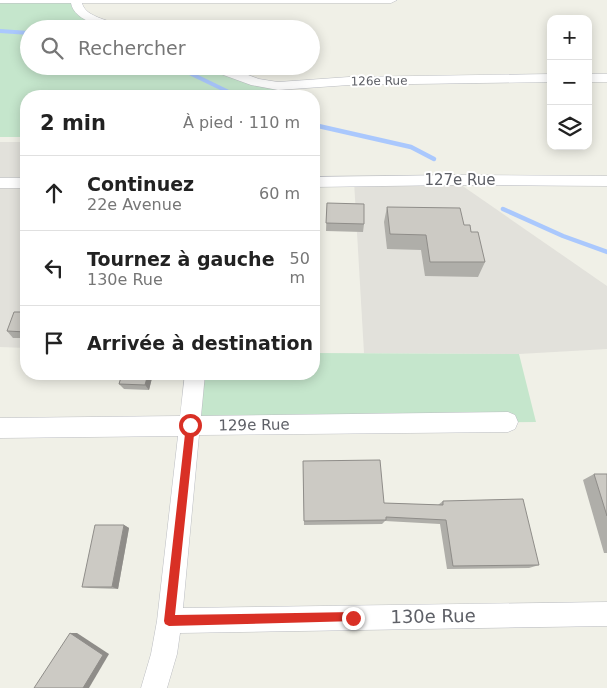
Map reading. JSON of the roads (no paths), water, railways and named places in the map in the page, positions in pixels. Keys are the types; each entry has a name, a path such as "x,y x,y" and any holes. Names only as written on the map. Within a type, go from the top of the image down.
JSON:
{"street":[{"path":"0,0 76,2 391,0"},
{"path":"76,2 77,8 85,15 97,20"},
{"name":"126e Rue","path":"236,75 256,82 278,86 349,81 547,78"},
{"path":"592,78 607,78"},
{"name":"127e Rue","path":"320,182 607,181"},
{"path":"0,182 20,183"},
{"path":"154,688 164,654 169,621 194,380"},
{"name":"129e Rue","path":"0,428 508,422"},
{"name":"130e Rue","path":"169,621 607,614"}],"waterway":[{"path":"0,31 20,32"},
{"path":"194,75 225,90"},
{"path":"320,126 411,147 434,159"},
{"path":"503,209 563,236 607,252"}]}
